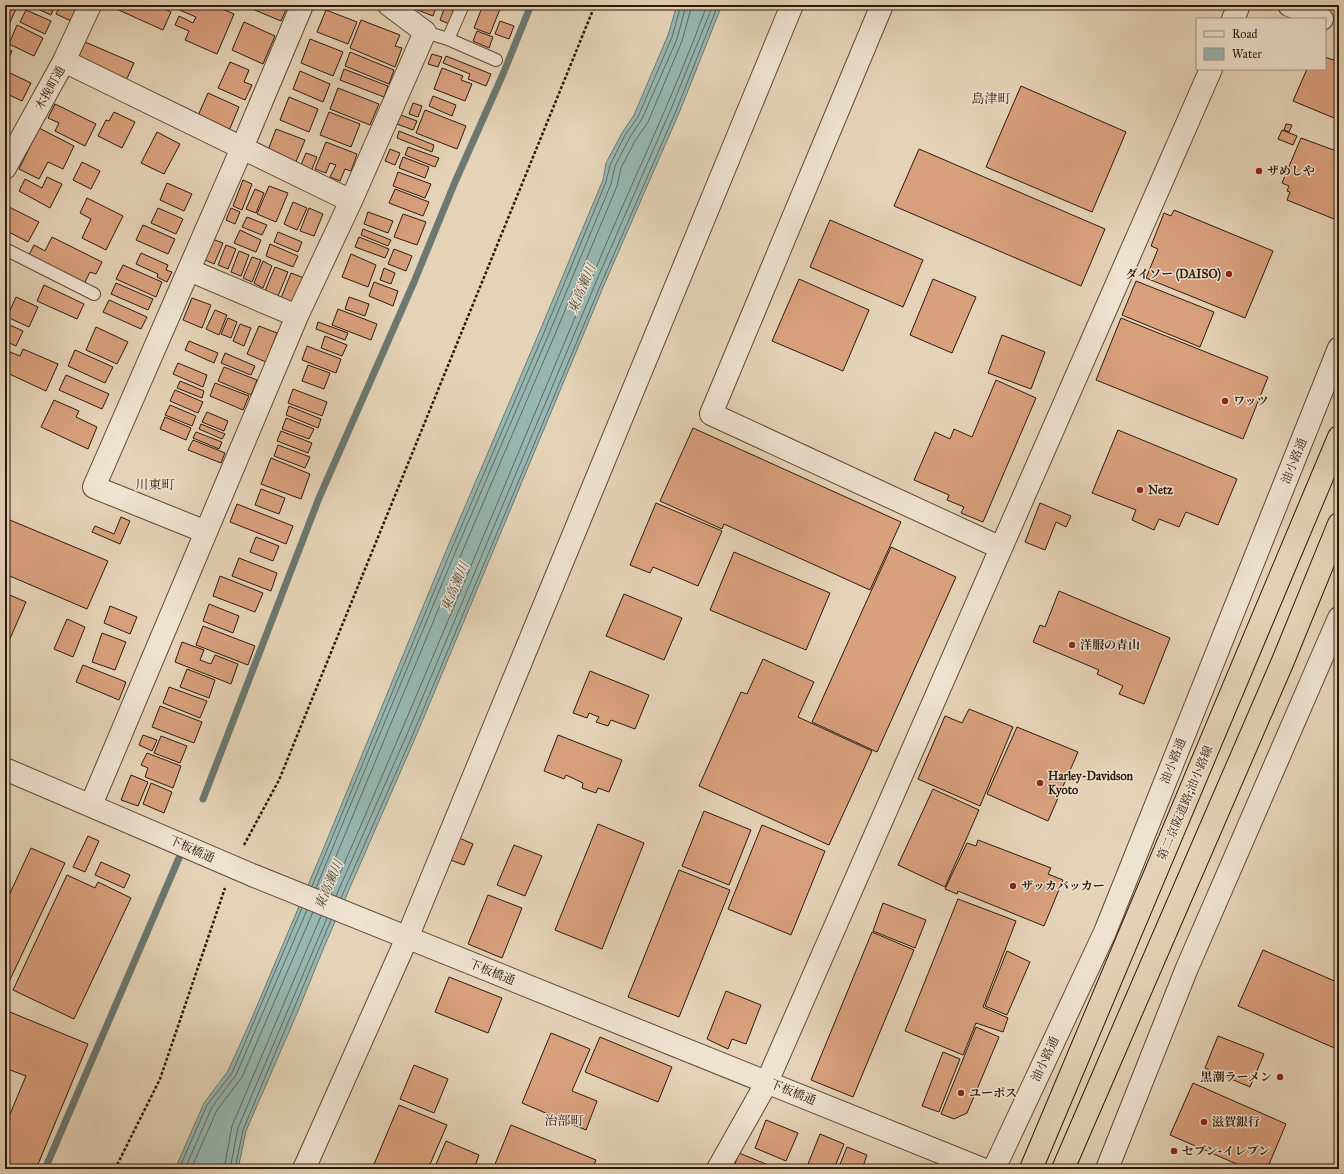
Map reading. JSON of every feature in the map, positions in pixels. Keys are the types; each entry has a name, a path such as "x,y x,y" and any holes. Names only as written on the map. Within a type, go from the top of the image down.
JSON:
{"highway":[{"name":"第二京阪道路;油小路線","path":"1031,1169 1339,437"},
{"path":"1063,1169 1280,668 1339,524"}],"street":[{"name":"木挽町通","path":"5,168 64,61 90,5"},
{"path":"206,532 94,487 242,148 302,5"},
{"path":"91,805 297,316 351,201 425,32 389,5"},
{"path":"304,1169 403,936 792,5"},
{"path":"882,5 711,414 1001,548"},
{"path":"1233,18 1239,5"},
{"path":"1289,5 1320,18"},
{"path":"1326,20 1339,26"},
{"path":"64,61 351,201"},
{"path":"718,1169 767,1082 1211,70"},
{"path":"189,270 297,316"},
{"name":"油小路通","path":"994,1169 1105,932 1339,348"},
{"path":"1107,1169 1187,968 1339,618"},
{"name":"下板橋通","path":"5,769 252,875 982,1169"}],"lane":[{"path":"448,39 462,5"},
{"path":"425,32 448,39 496,60"},
{"path":"5,249 94,294"}],"path":[{"path":"114,1169 160,1079 232,866 279,780 595,5"}],"water":[{"name":"東高瀬川","path":"677,5 722,5 679,113 604,285 416,736 246,1131 238,1169 175,1169 204,1103 228,1071 251,1020 446,551 603,180 606,163 622,133 634,115 668,35"}],"building":[{"path":"5,5 16,9 5,33"},
{"path":"29,5 55,5 51,15"},
{"path":"61,5 79,5 71,21 56,14"},
{"path":"113,5 156,5 171,12 163,30 112,7"},
{"path":"168,5 213,5 234,14 217,54 185,40 189,31 175,25 179,16 193,23 196,17"},
{"path":"251,5 288,5 281,21 250,8"},
{"path":"411,5 437,5 433,16 410,7"},
{"path":"483,5 489,5 500,9 490,34 474,28"},
{"path":"445,7 454,11 449,24 440,20"},
{"path":"26,10 51,21 45,34 20,22"},
{"path":"326,10 357,22 348,44 317,32"},
{"path":"361,20 400,35 395,46 402,48 395,67 350,48"},
{"path":"500,21 514,26 509,39 495,34"},
{"path":"244,22 275,36 263,64 232,50"},
{"path":"17,25 43,38 34,56 9,44"},
{"path":"477,31 493,37 489,48 473,41"},
{"path":"310,39 343,52 333,76 301,63"},
{"path":"85,42 134,63 124,85 76,63"},
{"path":"5,48 12,51 5,66"},
{"path":"350,52 394,70 389,84 345,66"},
{"path":"432,54 442,57 438,67 428,64"},
{"path":"446,56 491,74 486,86 468,79 470,74 443,63"},
{"path":"1326,57 1339,62 1339,120 1293,101 1307,70 1326,70"},
{"path":"230,62 249,70 244,82 252,85 245,100 218,88"},
{"path":"442,68 463,76 461,80 472,84 465,101 434,89"},
{"path":"344,69 388,86 384,97 340,80"},
{"path":"300,71 330,84 323,102 293,89"},
{"path":"8,72 31,83 22,101 5,93 5,80"},
{"path":"1021,86 1126,132 1092,212 986,167"},
{"path":"338,88 379,104 370,125 330,109"},
{"path":"208,93 239,107 228,133 196,120"},
{"path":"433,96 456,105 452,116 429,106"},
{"path":"289,97 318,109 309,132 280,120"},
{"path":"413,103 422,106 418,117 409,114"},
{"path":"55,104 96,124 85,146 55,131 59,123 48,118"},
{"path":"425,110 466,126 457,149 416,133"},
{"path":"114,112 135,122 122,148 98,136 106,120 109,121"},
{"path":"329,112 360,124 351,147 320,135"},
{"path":"401,115 417,121 413,130 397,124"},
{"path":"1286,124 1292,125 1289,132 1284,130"},
{"path":"39,128 74,146 63,169 48,162 39,179 19,169"},
{"path":"276,129 305,140 295,164 267,153"},
{"path":"1282,130 1297,136 1293,145 1278,139"},
{"path":"399,131 434,145 432,152 397,138"},
{"path":"157,132 180,144 164,174 141,163"},
{"path":"1301,138 1339,152 1339,221 1287,200 1290,192 1287,191 1289,186 1282,183"},
{"path":"326,142 357,154 351,171 345,169 340,181 330,177 336,165 330,163 326,173 315,169"},
{"path":"408,147 439,158 435,167 405,155"},
{"path":"390,149 400,153 395,165 385,161"},
{"path":"919,149 1105,229 1081,286 894,206"},
{"path":"306,153 317,157 309,176 298,172"},
{"path":"403,157 429,167 425,178 399,168"},
{"path":"82,162 100,171 91,189 73,180"},
{"path":"398,172 431,184 425,198 393,186"},
{"path":"47,177 62,184 50,208 19,191 25,179 42,188"},
{"path":"243,180 252,184 242,210 233,206"},
{"path":"167,183 192,194 184,211 160,200"},
{"path":"269,186 288,193 276,222 257,214"},
{"path":"255,189 264,193 256,213 246,209"},
{"path":"395,189 429,202 423,216 389,203"},
{"path":"87,198 123,216 106,250 82,238 91,219 80,213"},
{"path":"293,202 307,208 297,230 284,224"},
{"path":"5,205 39,222 28,242 5,230"},
{"path":"158,208 183,219 176,234 151,223"},
{"path":"231,208 240,212 235,224 226,220"},
{"path":"309,208 323,214 314,236 300,231"},
{"path":"1174,210 1273,251 1245,318 1146,278 1158,249 1151,246 1164,213 1171,216"},
{"path":"368,212 393,221 388,233 364,224"},
{"path":"403,214 426,222 417,245 394,237"},
{"path":"247,217 267,225 262,235 242,227"},
{"path":"830,220 923,260 903,307 810,267"},
{"path":"143,225 175,239 168,254 136,240"},
{"path":"363,229 391,240 388,246 361,235"},
{"path":"240,230 261,240 256,252 234,243"},
{"path":"278,232 302,242 298,252 274,242"},
{"path":"52,237 102,262 96,274 90,272 84,284 28,257 34,245 45,251"},
{"path":"359,237 389,249 385,258 355,247"},
{"path":"212,239 223,243 214,264 203,259"},
{"path":"270,244 298,256 293,267 266,256"},
{"path":"226,245 236,249 228,269 218,265"},
{"path":"394,249 412,256 406,271 388,264"},
{"path":"239,251 249,255 241,276 231,272"},
{"path":"141,253 168,265 166,270 172,272 167,282 157,277 158,274 136,264"},
{"path":"351,254 376,265 368,287 342,277"},
{"path":"252,257 261,260 252,282 243,278"},
{"path":"263,261 272,266 263,288 254,283"},
{"path":"123,265 162,282 156,297 116,279"},
{"path":"275,267 288,272 278,296 265,291"},
{"path":"384,268 395,273 391,284 380,280"},
{"path":"291,273 304,278 293,303 281,298"},
{"path":"799,279 869,310 843,371 772,341"},
{"path":"933,279 976,297 952,353 910,335"},
{"path":"1136,281 1214,312 1200,347 1122,315"},
{"path":"374,282 398,291 393,306 369,296"},
{"path":"116,283 153,299 148,310 111,294"},
{"path":"44,285 84,304 77,319 37,301"},
{"path":"16,297 38,307 29,327 7,317"},
{"path":"349,297 369,304 365,316 345,309"},
{"path":"192,298 211,305 202,328 183,320"},
{"path":"109,300 147,317 141,329 103,312"},
{"path":"338,309 377,324 371,340 332,325"},
{"path":"215,310 227,315 219,335 206,329"},
{"path":"228,318 237,322 231,338 221,334"},
{"path":"1121,318 1268,377 1243,439 1096,380"},
{"path":"318,322 348,333 345,340 316,329"},
{"path":"5,323 23,331 16,346 5,341"},
{"path":"240,324 251,328 244,346 233,341"},
{"path":"259,326 277,333 266,362 247,354"},
{"path":"96,327 128,342 117,364 86,350"},
{"path":"1002,335 1045,352 1031,389 988,373"},
{"path":"325,336 347,345 342,356 321,348"},
{"path":"189,341 218,353 214,363 185,350"},
{"path":"307,346 341,359 336,373 302,360"},
{"path":"23,349 58,364 46,391 5,372 5,350 20,356"},
{"path":"75,350 113,367 105,383 68,366"},
{"path":"225,353 255,366 251,375 221,363"},
{"path":"178,363 207,375 203,387 173,374"},
{"path":"308,365 330,373 324,389 302,381"},
{"path":"224,367 257,380 251,395 218,381"},
{"path":"66,375 109,394 102,409 59,390"},
{"path":"996,380 1036,398 983,522 961,513 964,507 947,500 949,495 914,480 935,432 950,439 954,429 972,437"},
{"path":"180,381 204,391 202,398 177,388"},
{"path":"215,383 249,396 243,410 210,396"},
{"path":"293,389 327,402 322,416 288,403"},
{"path":"175,390 203,402 198,413 170,401"},
{"path":"54,400 79,411 76,417 97,427 88,449 41,427"},
{"path":"170,405 196,416 192,426 165,415"},
{"path":"289,406 321,419 318,428 286,415"},
{"path":"207,412 228,421 224,431 202,422"},
{"path":"165,417 191,428 186,440 160,429"},
{"path":"286,418 314,429 309,439 282,429"},
{"path":"201,424 225,434 222,439 199,429"},
{"path":"693,428 901,522 870,590 724,524 722,529 660,501"},
{"path":"1118,430 1237,479 1218,525 1186,512 1179,527 1159,519 1154,530 1132,520 1136,510 1092,493"},
{"path":"281,431 312,443 308,453 277,441"},
{"path":"196,432 222,442 219,449 193,438"},
{"path":"193,440 225,453 221,463 188,450"},
{"path":"278,445 310,457 305,468 274,456"},
{"path":"271,458 310,474 301,499 261,484"},
{"path":"261,489 285,498 279,514 255,505"},
{"path":"656,503 722,531 698,586 653,567 650,573 630,565"},
{"path":"1040,503 1071,516 1066,527 1056,522 1045,550 1025,542"},
{"path":"237,504 293,526 286,544 230,522"},
{"path":"121,517 130,521 120,544 92,532 95,526 114,534"},
{"path":"5,518 108,561 87,609 5,574"},
{"path":"256,537 279,546 273,561 250,552"},
{"path":"891,547 956,577 877,752 812,722"},
{"path":"734,552 830,593 806,650 710,610"},
{"path":"239,558 277,573 271,591 232,576"},
{"path":"220,576 263,593 255,612 213,596"},
{"path":"1059,591 1170,638 1144,704 1119,694 1123,686 1097,674 1099,670 1033,642 1040,625 1045,627"},
{"path":"5,593 26,602 5,650"},
{"path":"624,594 682,618 664,660 606,636"},
{"path":"209,604 239,616 233,633 203,621"},
{"path":"110,606 137,617 130,634 104,623"},
{"path":"67,619 85,627 73,657 54,649"},
{"path":"203,626 255,646 248,665 196,645"},
{"path":"102,633 126,642 115,670 92,662"},
{"path":"182,642 204,650 200,660 211,664 215,655 238,664 231,684 175,662"},
{"path":"763,659 814,682 798,717 872,751 829,845 699,786 741,692 747,694"},
{"path":"83,665 126,682 119,700 76,682"},
{"path":"187,669 215,680 209,698 180,687"},
{"path":"590,671 649,695 635,729 611,720 608,726 596,722 599,717 589,713 587,718 573,713"},
{"path":"169,687 207,701 200,718 163,703"},
{"path":"160,706 202,722 194,743 152,727"},
{"path":"969,709 1013,727 980,806 918,779 945,716 962,723"},
{"path":"1017,727 1078,752 1048,821 987,794"},
{"path":"143,735 157,740 152,751 139,745"},
{"path":"558,735 622,760 609,792 598,788 596,793 582,788 583,783 566,775 564,779 544,771"},
{"path":"161,736 187,746 180,763 154,753"},
{"path":"147,753 181,766 173,788 145,777 148,768 141,765"},
{"path":"131,775 148,782 138,806 121,800"},
{"path":"151,783 172,792 164,813 143,804"},
{"path":"933,789 979,810 945,887 898,865"},
{"path":"704,811 751,830 729,885 682,866"},
{"path":"598,824 644,843 602,949 555,930"},
{"path":"762,825 825,851 791,935 728,909"},
{"path":"88,836 99,841 85,872 73,867"},
{"path":"457,837 473,844 464,865 448,859"},
{"path":"978,840 1051,868 1048,874 1063,880 1044,926 958,891 957,894 945,889 967,843 976,846"},
{"path":"514,845 542,856 525,896 497,885"},
{"path":"31,848 65,863 7,986 5,985 5,904"},
{"path":"101,862 130,875 124,888 95,875"},
{"path":"679,870 730,890 679,1017 628,997"},
{"path":"67,875 95,888 98,882 131,898 74,1019 13,990"},
{"path":"488,895 522,908 502,958 468,944"},
{"path":"958,899 1016,921 983,1007 1008,1018 1003,1032 976,1023 963,1055 905,1031"},
{"path":"883,903 926,920 915,948 873,931"},
{"path":"872,932 914,950 853,1097 811,1080"},
{"path":"1263,950 1339,983 1339,1050 1238,1006"},
{"path":"1007,951 1030,962 1007,1015 985,1006"},
{"path":"449,977 502,998 488,1033 435,1012"},
{"path":"726,991 761,1005 746,1044 732,1039 728,1049 707,1039"},
{"path":"5,1010 88,1044 36,1169 5,1169 5,1126 26,1076 5,1068"},
{"path":"976,1027 999,1037 967,1113 954,1119 941,1114"},
{"path":"551,1033 590,1049 572,1091 597,1101 586,1130 522,1103"},
{"path":"1218,1036 1264,1054 1250,1087 1205,1068"},
{"path":"600,1037 672,1067 658,1102 585,1072"},
{"path":"943,1052 960,1059 939,1112 922,1106"},
{"path":"414,1065 448,1079 434,1113 400,1099"},
{"path":"1193,1083 1286,1124 1267,1169 1248,1169 1170,1135"},
{"path":"399,1105 447,1125 428,1169 372,1169"},
{"path":"766,1120 798,1133 786,1161 755,1148"},
{"path":"511,1125 596,1160 592,1169 493,1169"},
{"path":"820,1134 844,1144 834,1169 806,1169"},
{"path":"446,1141 479,1155 474,1169 434,1169"},
{"path":"847,1147 867,1155 862,1169 838,1169"},
{"path":"739,1153 778,1169 733,1169"}],"waterway":[{"path":"203,799 319,498 414,282 531,5"},
{"path":"45,1169 179,858"}],"place":[{"name":"ザめしや","path":"1259,171"},
{"name":"ダイソー (DAISO)","path":"1229,274"},
{"name":"ワッツ","path":"1225,401"},
{"name":"Netz","path":"1140,490"},
{"name":"洋服の青山","path":"1072,645"},
{"name":"Harley-Davidson Kyoto","path":"1040,783"},
{"name":"ザッカバッカー","path":"1013,886"},
{"name":"黒潮ラーメン","path":"1280,1077"},
{"name":"ユーポス","path":"961,1093"},
{"name":"滋賀銀行","path":"1204,1122"},
{"name":"セブン-イレブン","path":"1174,1151"}],"district":[{"name":"島津町","path":"991,99"},
{"name":"川東町","path":"155,485"},
{"name":"治部町","path":"564,1121"}]}
